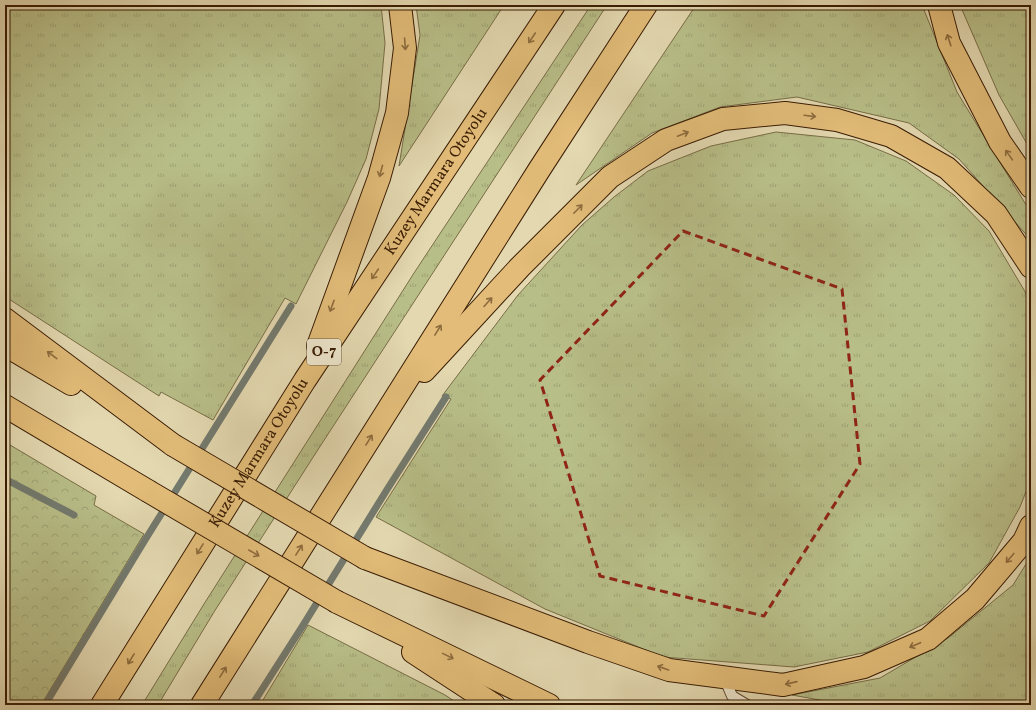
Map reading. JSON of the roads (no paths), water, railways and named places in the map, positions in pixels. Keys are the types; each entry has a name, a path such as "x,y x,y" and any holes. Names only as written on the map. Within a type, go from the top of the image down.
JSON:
{"highway":[{"path":"305,380 379,178 397,112 406,48 400,5"},
{"name":"Kuzey Marmara Otoyolu","path":"102,705 305,380 554,5"},
{"path":"202,705 539,170 646,5"},
{"path":"939,5 949,43 1000,142 1031,187"},
{"path":"386,413 520,267 610,177 666,140 723,119 786,113 837,120 891,136 947,168 996,214 1031,268"},
{"path":"5,319 174,445"},
{"path":"5,344 365,558 588,642 669,670 783,685 864,667 928,639 976,599 1024,541 1031,526"},
{"path":"5,406 337,602 494,705"},
{"path":"5,419 148,491"},
{"path":"337,602 549,705"}],"lane":[{"path":"724,677 732,696 747,705"}],"waterway":[{"path":"45,705 145,540 291,306"},
{"path":"252,705 446,397"},
{"path":"5,479 74,515"}]}
